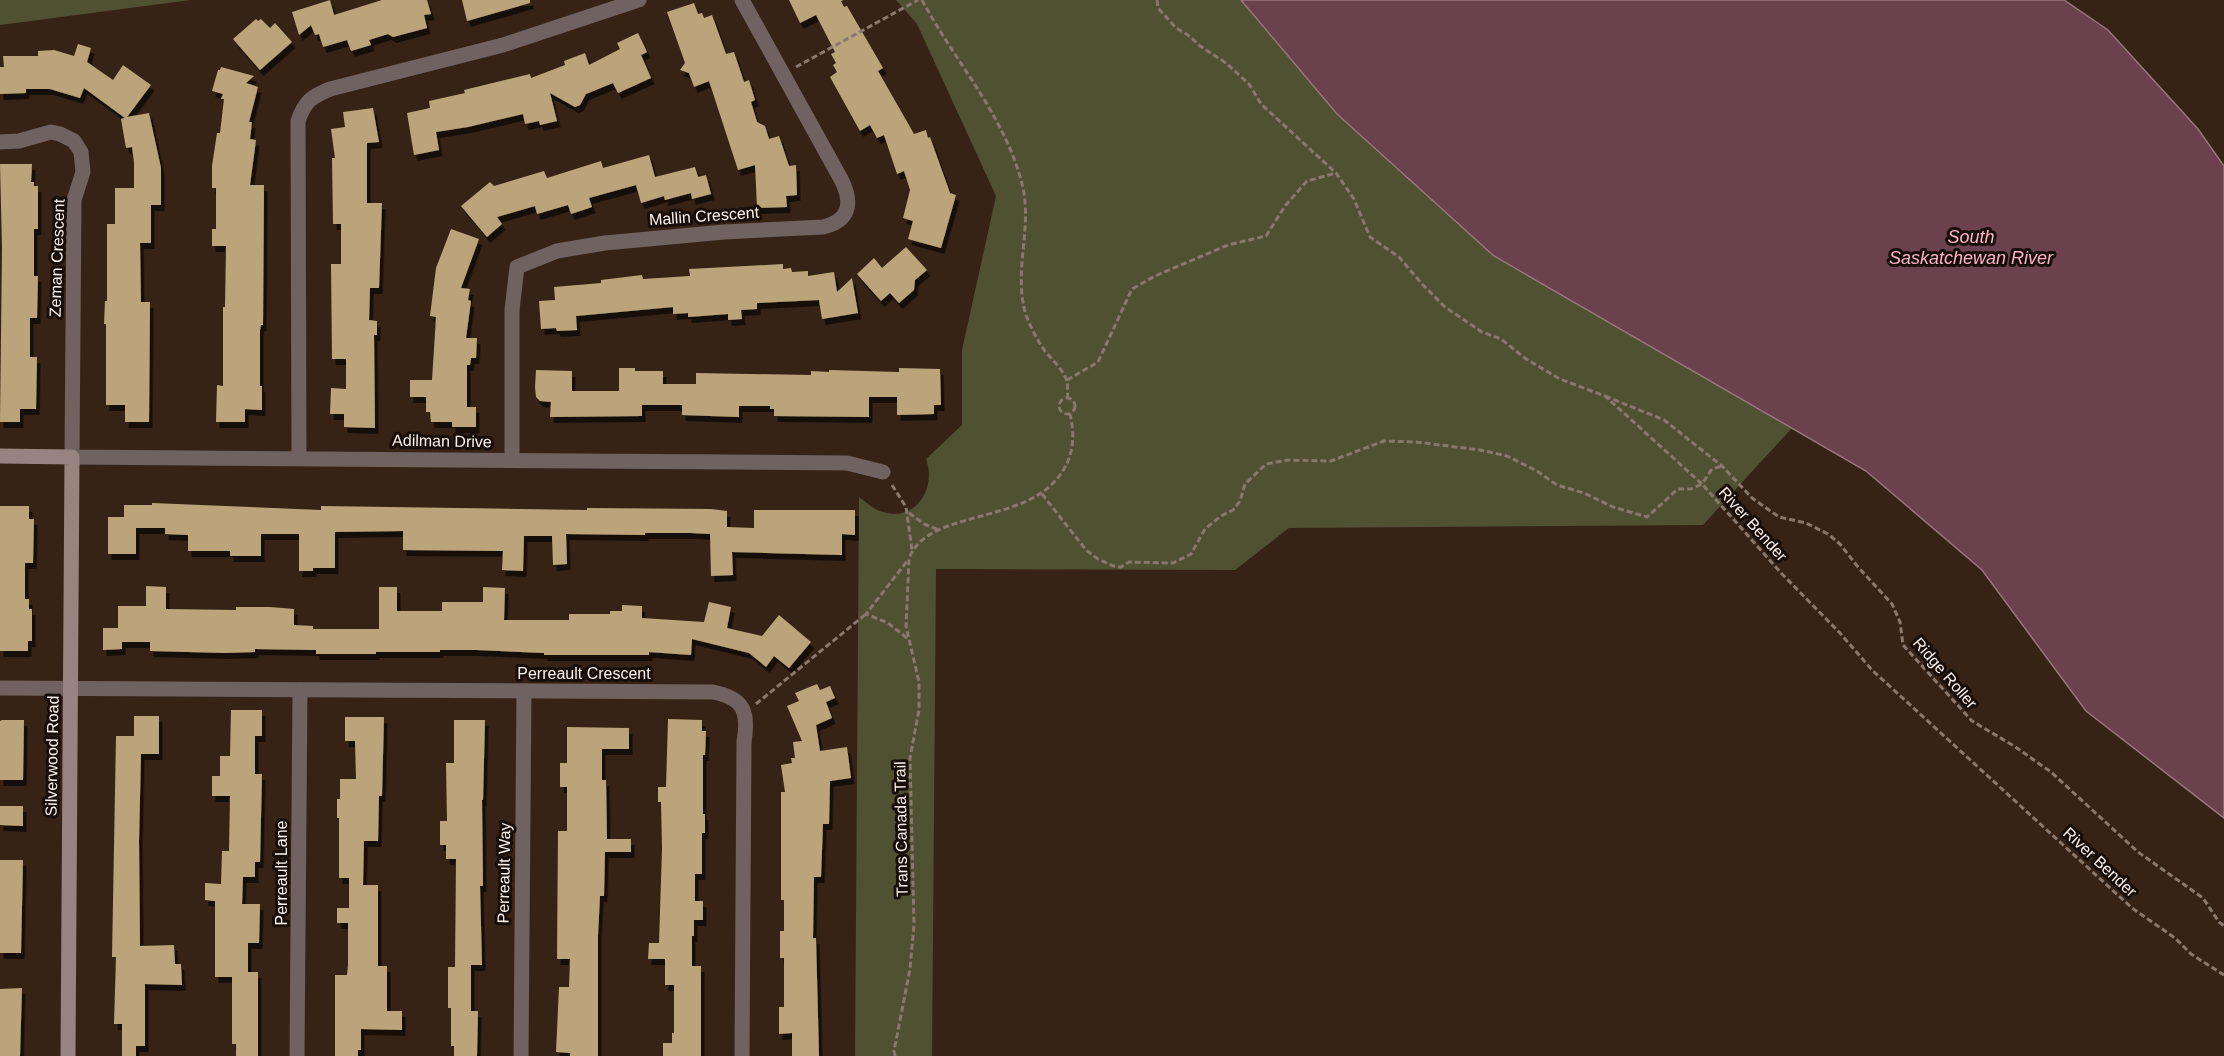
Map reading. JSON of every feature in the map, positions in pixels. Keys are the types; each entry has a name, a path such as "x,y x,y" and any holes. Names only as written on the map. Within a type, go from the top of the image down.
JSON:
{"street":[{"path":"299,458 298,121 303,107 313,97 330,88 503,45 639,0"},
{"name":"Mallin Crescent","path":"513,460 512,310 517,267 557,251 605,243 724,232 823,227 842,219 847,211 847,191 742,0"},
{"name":"Zeman Crescent","path":"0,142 19,141 51,132 74,141 81,152 83,172 74,200 72,457"},
{"name":"Adilman Drive","path":"0,456 847,463 883,472"},
{"name":"Silverwood Road","path":"68,1056 72,457"},
{"name":"Perreault Crescent","path":"0,688 713,692 724,694 736,701 746,713 747,723 744,742 742,1056"},
{"name":"Perreault Lane","path":"297,1056 300,690"},
{"name":"Perreault Way","path":"521,1056 524,691"}],"path":[{"path":"799,66 920,0 1008,141 1017,166 1025,206 1021,278 1026,313 1034,334 1066,380 1068,399 1075,404 1070,414"},
{"name":"Ridge Roller","path":"1157,0 1158,8 1176,28 1226,63 1249,84 1262,104 1336,173 1354,198 1370,237 1399,257 1445,307 1482,332 1501,339 1526,358 1560,378 1665,420 1722,466 1752,498 1779,517 1806,523 1828,534 1840,544 1892,604 1900,622 1903,645 1972,721 2052,772 2138,852 2203,898 2224,926"},
{"path":"1066,380 1098,362 1132,289 1155,276 1228,245 1266,236 1285,206 1307,181 1336,173"},
{"path":"1605,396 1702,484 1712,469 1722,466"},
{"path":"1068,399 1062,401 1060,409 1065,414 1070,414"},
{"path":"912,550 921,540 939,530 970,518 995,513 1042,494 1058,478 1068,461 1074,430 1070,414"},
{"name":"River Bender","path":"1042,494 1086,550 1113,566 1121,567 1129,562 1173,563 1191,554 1205,529 1233,510 1240,501 1245,484 1266,464 1288,460 1331,461 1384,441 1416,442 1480,450 1507,456 1537,471 1557,485 1584,493 1613,507 1640,513 1647,517 1678,489 1691,489 1702,484 1872,670 2132,908 2175,938 2191,954 2224,975"},
{"path":"883,472 907,509 924,524 939,530"},
{"path":"907,509 912,550"},
{"name":"Trans Canada Trail","path":"895,1056 894,1051 910,969 914,925 910,758 919,710 919,682 906,614 909,559 912,550"},
{"path":"766,696 866,614 909,559"},
{"path":"866,614 888,623 909,639"}],"shaded area":[{"path":"0,0 191,0 0,25"},
{"path":"896,0 1241,0 1337,114 1494,256 1792,428 1703,525 1289,528 1235,570 936,569 932,1056 855,1056 859,497 873,508 883,512 895,514 914,507 921,500 929,481 926,459 962,425 962,350 996,196 917,24"}],"water":[{"name":"South Saskatchewan River","path":"1241,0 2064,0 2108,30 2198,129 2224,166 2224,818 2086,711 1982,570 1866,471 1494,256 1337,114"}],"building":[{"path":"330,0 334,15 382,0 427,0 431,14 424,15 427,28 393,37 388,34 369,40 371,45 351,51 347,40 323,47 319,34 315,35 311,25 299,35 292,12"},
{"path":"462,0 530,0 530,3 467,21"},
{"path":"789,0 844,0 841,1 844,7 847,6 883,68 878,71 914,134 926,130 950,193 956,195 941,248 908,239 913,221 903,218 910,190 904,171 897,174 884,135 877,138 870,125 860,131 830,77 837,72 833,65 836,63 831,54 835,52 816,15 800,23"},
{"path":"694,3 698,14 702,13 704,18 712,15 726,54 734,52 744,82 749,80 755,100 751,102 757,122 765,126 769,139 779,136 789,166 796,165 797,195 786,196 787,207 757,208 755,165 738,170 709,81 694,87 689,73 680,70 685,63 667,12"},
{"path":"256,19 258,21 261,19 270,28 275,23 292,42 260,70 233,39"},
{"path":"638,33 647,52 641,55 651,78 618,93 613,83 586,94 580,105 575,107 550,93 557,121 540,125 539,121 525,124 523,114 436,132 439,150 414,155 407,113 430,108 429,101 530,74 531,78 565,65 564,61 585,53 589,65 620,49 617,43"},
{"path":"78,44 91,48 87,62 113,80 123,65 151,85 127,117 149,113 161,168 161,205 151,205 151,243 140,243 141,302 150,302 149,422 125,422 125,405 106,405 106,324 104,324 105,301 107,301 107,224 115,224 115,188 134,188 132,147 126,148 121,119 125,118 84,88 80,98 50,89 26,89 26,93 0,94 0,67 4,67 3,56 38,56 38,51 54,50 74,56"},
{"path":"221,67 254,76 246,83 258,87 249,122 252,122 250,139 256,140 250,185 264,185 263,325 260,330 262,410 245,409 245,422 216,422 217,385 223,386 226,246 212,246 212,229 216,229 216,188 212,188 212,166 217,133 220,133 224,99 221,99 223,94 212,91"},
{"path":"373,108 379,142 367,143 367,203 382,203 379,288 370,288 369,320 377,321 377,335 374,335 375,428 344,427 344,414 330,414 331,388 346,389 346,359 332,359 331,264 341,264 341,224 333,224 332,158 335,158 331,129 345,127 343,112"},
{"path":"649,155 655,177 695,167 698,177 706,175 711,194 692,199 691,193 665,200 664,196 641,203 636,185 589,198 592,207 571,214 568,205 537,214 535,206 497,217 502,224 487,237 461,206 490,182 494,186 544,171 547,178 601,161 603,168"},
{"path":"0,164 32,164 31,182 34,182 34,186 38,186 38,229 34,229 34,276 38,276 37,318 30,318 30,357 37,357 36,409 20,409 20,422 0,422 2,248"},
{"path":"451,229 479,239 461,288 470,289 468,300 471,301 466,338 477,338 476,358 471,358 470,365 467,365 467,407 476,407 476,427 452,427 452,422 431,422 430,412 426,412 426,397 410,397 410,380 432,380 436,317 430,316 436,268"},
{"path":"906,247 927,270 915,280 914,290 899,303 890,293 881,301 857,274 874,258 882,268"},
{"path":"783,264 783,269 791,268 792,272 808,271 808,276 834,272 837,292 852,278 858,313 822,319 819,300 757,303 757,309 741,310 742,319 728,320 728,314 688,317 688,313 673,314 673,307 576,316 577,330 541,329 539,301 555,300 554,287 601,283 601,280 642,275 643,279 690,276 689,269"},
{"path":"619,368 635,368 635,371 663,371 663,384 696,384 696,373 811,375 811,371 829,372 829,370 899,372 899,368 940,369 941,405 934,405 934,414 897,415 897,397 869,397 869,417 774,416 774,409 770,409 770,406 739,406 739,417 682,415 682,405 642,405 642,416 550,417 551,402 540,401 536,397 536,370 572,371 572,391 619,391"},
{"path":"152,503 321,510 321,506 587,510 587,508 711,509 727,511 727,527 754,528 754,510 855,510 855,535 842,534 842,555 732,552 733,575 711,576 710,534 691,533 566,534 567,564 553,565 552,536 524,536 523,571 502,570 503,551 403,550 403,531 335,532 335,568 313,568 313,571 299,571 299,534 261,534 261,556 230,556 230,551 188,551 188,535 165,534 165,528 136,528 136,554 108,554 108,517 124,517 124,505 152,505"},
{"path":"0,506 29,506 29,519 34,519 33,563 25,563 25,599 29,599 29,609 32,609 32,641 28,641 28,651 0,651"},
{"path":"146,586 166,587 166,609 236,610 236,607 270,607 294,609 294,625 313,626 313,629 379,629 379,587 397,587 397,611 442,611 442,602 483,602 483,587 505,588 504,620 569,620 569,614 610,614 610,611 622,611 622,605 642,606 642,618 704,622 709,602 731,607 727,628 762,636 779,615 811,642 789,668 774,656 766,667 749,653 692,639 691,655 649,652 649,655 544,655 544,653 477,650 316,654 316,650 255,649 255,652 226,653 150,651 150,642 122,642 122,649 103,650 103,628 118,628 118,606 146,606"},
{"path":"817,684 820,690 830,686 835,698 826,702 832,718 816,725 820,751 847,747 851,778 830,781 829,824 823,824 821,877 814,877 813,938 816,938 819,1056 792,1056 792,1033 779,1034 779,1007 784,1007 784,958 780,958 780,931 784,931 784,900 781,900 781,792 785,792 781,765 792,763 791,758 795,758 793,742 802,741 787,706 799,701 795,693"},
{"path":"231,710 262,710 262,736 255,736 255,774 262,774 260,862 255,862 255,877 243,877 242,904 260,904 259,943 248,943 248,972 258,972 258,1056 236,1056 236,1044 232,1044 232,977 215,977 215,901 205,900 205,883 221,884 222,851 229,851 230,796 212,796 212,776 220,776 220,756 230,756"},
{"path":"134,716 159,716 159,754 141,754 140,946 174,945 175,964 181,964 182,985 145,984 145,1046 136,1046 136,1056 122,1056 122,1024 114,1024 116,957 112,957 116,736 134,736"},
{"path":"345,717 384,717 382,796 379,796 378,841 364,841 363,885 378,885 378,966 387,966 387,1011 402,1011 402,1030 361,1029 361,1050 358,1050 358,1056 335,1056 335,975 347,975 348,965 348,923 337,923 337,908 349,908 349,878 339,878 337,799 340,799 340,779 356,779 355,741 345,741"},
{"path":"668,719 702,720 702,731 706,731 705,755 703,755 705,833 702,833 702,874 695,874 695,901 703,901 703,920 694,920 694,936 692,936 692,966 701,966 701,1056 663,1056 663,1043 672,1043 672,1033 674,1033 674,985 665,985 665,959 648,959 649,943 659,943 662,849 661,802 658,802 658,787 666,787"},
{"path":"24,720 23,780 0,780 0,721"},
{"path":"454,720 485,720 482,800 483,886 480,886 482,965 471,965 471,1011 478,1011 477,1056 454,1056 454,1046 451,1046 451,1008 448,1008 448,967 455,967 456,859 446,859 446,845 440,845 440,821 447,821 446,763 454,763"},
{"path":"567,727 629,728 629,749 602,749 602,780 606,780 607,839 631,839 631,852 605,852 604,896 600,896 598,935 598,1056 570,1056 570,1053 556,1052 559,987 569,987 570,959 557,959 558,831 567,831 567,787 560,787 560,763 567,763"},
{"path":"0,806 23,806 23,826 0,825"},
{"path":"0,860 23,860 21,953 0,953"},
{"path":"22,988 20,1056 0,1056 0,989"}]}
